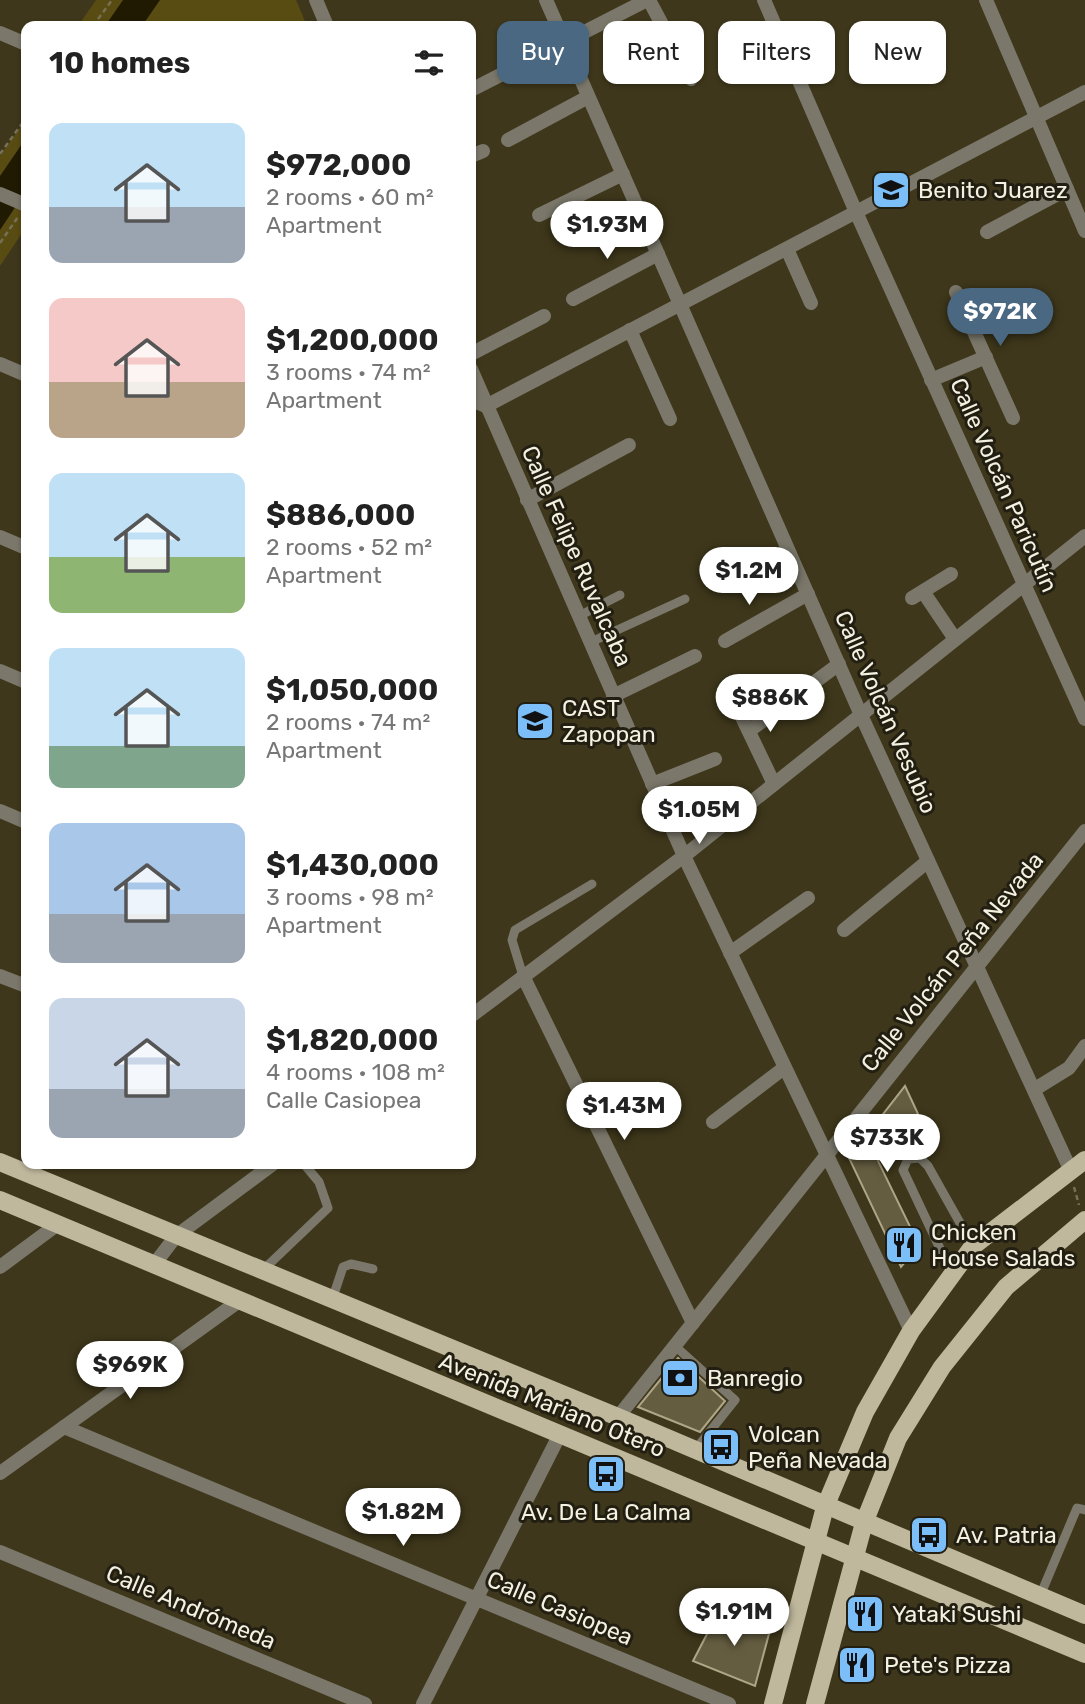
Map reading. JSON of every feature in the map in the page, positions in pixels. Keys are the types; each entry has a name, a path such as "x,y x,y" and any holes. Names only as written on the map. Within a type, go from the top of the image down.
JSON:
{"main road":[{"name":"Avenida Mariano Otero","path":"0,1162 618,1417 1085,1615"},
{"path":"773,1704 825,1507 865,1412 911,1331 973,1245 1078,1166"},
{"name":"Avenida Mariano Otero","path":"0,1200 1085,1654"},
{"path":"815,1704 863,1523 898,1438 942,1367 1006,1287 1084,1222"}],"street":[{"path":"316,0 325,21"},
{"name":"Calle Volcán Vesubio","path":"546,0 555,21"},
{"path":"589,30 648,0 659,21"},
{"name":"Calle Volcán Paricutín","path":"764,0 856,212 1085,719"},
{"path":"986,0 1085,231"},
{"path":"0,33 21,42"},
{"path":"476,87 497,77"},
{"name":"Calle Volcán Vesubio","path":"582,84 861,715 976,968 1035,1089 1078,1166"},
{"path":"476,402 486,406 1085,92"},
{"path":"508,140 588,97"},
{"path":"540,215 623,174"},
{"path":"987,232 1067,189"},
{"path":"0,194 21,207"},
{"path":"786,248 811,303"},
{"path":"573,299 658,254"},
{"path":"956,292 1013,418"},
{"path":"476,351 544,316"},
{"path":"630,330 670,419"},
{"path":"932,380 986,357"},
{"path":"0,364 21,373"},
{"name":"Calle Felipe Ruvalcaba","path":"476,381 527,500 581,615 613,696 684,856 911,1331"},
{"path":"527,500 629,445"},
{"path":"476,1012 684,856 1085,536"},
{"path":"0,537 21,546"},
{"path":"951,573 918,595 956,639"},
{"path":"725,641 808,594"},
{"path":"613,696 695,656"},
{"path":"749,732 839,664"},
{"path":"0,671 21,680"},
{"path":"740,713 775,784"},
{"path":"652,784 715,759"},
{"path":"0,811 21,820"},
{"name":"Calle Volcán Peña Nevada","path":"618,1417 1085,831"},
{"path":"844,930 928,862"},
{"path":"730,953 808,898"},
{"path":"0,976 21,984"},
{"path":"523,976 693,1324"},
{"path":"1035,1089 1069,1068 1085,1046"},
{"path":"713,1122 784,1068"},
{"path":"153,1266 176,1236 266,1169"},
{"path":"0,1266 58,1224"},
{"path":"0,1473 239,1301"},
{"name":"Calle Casiopea","path":"64,1427 729,1704"},
{"path":"424,1704 559,1436"},
{"name":"Calle Andrómeda","path":"0,1552 365,1704"}],"lane":[{"path":"581,615 620,595"},
{"path":"592,642 685,598"},
{"path":"523,976 512,940 515,930 592,884"},
{"path":"952,1274 903,1170 908,1158 920,1158 929,1166 973,1245"},
{"path":"261,1271 328,1208 319,1182 308,1169"},
{"path":"332,1300 344,1267 351,1264 373,1269"},
{"path":"676,1346 736,1400 695,1451"},
{"path":"1040,1596 1077,1508 1085,1510"}],"path":[{"path":"97,21 113,0"},
{"path":"0,154 21,125"},
{"path":"0,243 21,211"},
{"path":"1078,1166 1084,1222"}],"shaded area":[{"path":"96,0 296,0 305,21 81,21"},
{"path":"123,0 160,0 145,21 108,21"},
{"path":"21,126 21,234 0,266 0,156"},
{"path":"21,145 21,198 0,230 0,176"}],"building":[{"path":"905,1086 919,1116 878,1161 919,1245 901,1267 849,1158"},
{"name":"Banregio","path":"678,1358 725,1401 700,1432 638,1407"},
{"path":"719,1611 770,1630 755,1686 693,1661"}],"place":[{"name":"Benito Juarez","path":"891,190"},
{"name":"CAST Zapopan","path":"535,721"},
{"name":"Chicken House Salads","path":"904,1245"},
{"name":"Banregio","path":"680,1378"},
{"name":"Volcan Peña Nevada","path":"721,1447"},
{"name":"Av. De La Calma","path":"606,1474"},
{"name":"Av. Patria","path":"929,1535"},
{"name":"Yataki Sushi","path":"865,1614"},
{"name":"Pete's Pizza","path":"857,1665"}]}
